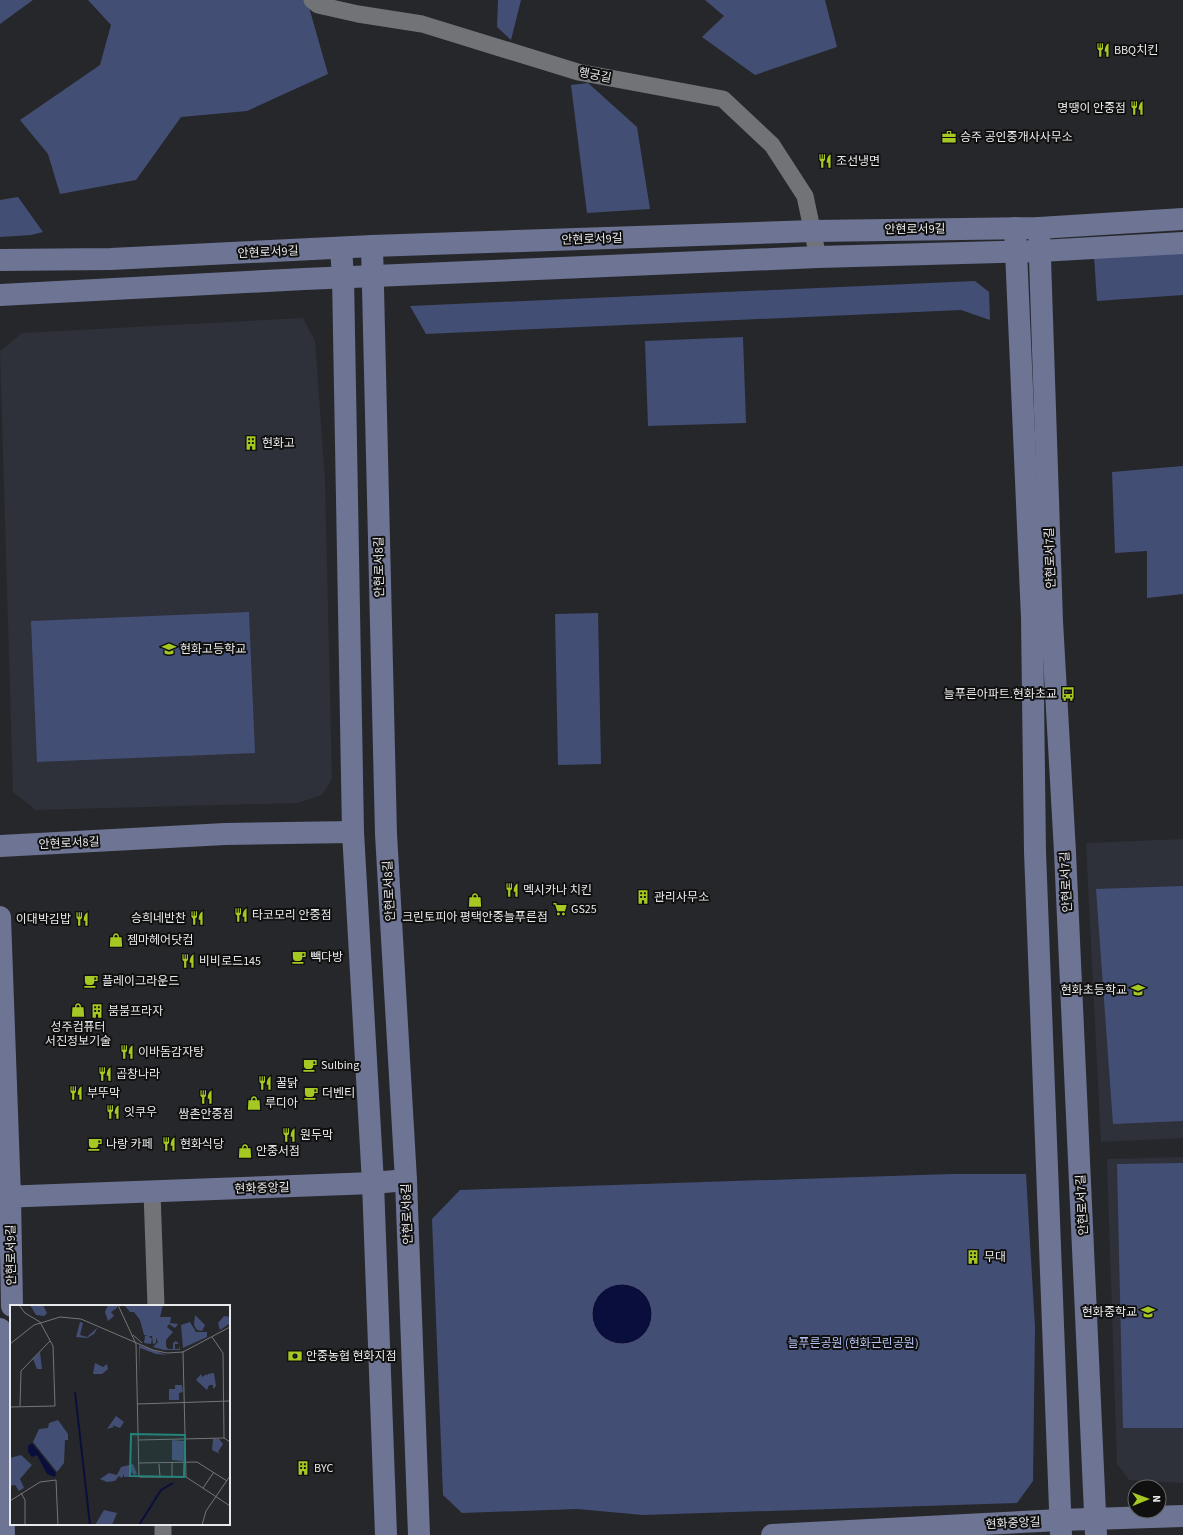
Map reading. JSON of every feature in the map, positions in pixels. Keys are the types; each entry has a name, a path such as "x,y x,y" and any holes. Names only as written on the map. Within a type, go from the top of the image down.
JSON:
{"street":[{"name":"행궁길","path":"312,0 318,5 358,14 422,24 578,72 723,100 772,145 806,196 818,257"},
{"name":"안현로서9길","path":"0,260 110,259 372,246 813,231 1039,228 1183,219"},
{"name":"안현로서7길","path":"1015,228 1032,618 1035,852 1061,1528"},
{"name":"안현로서7길","path":"1039,228 1052,621 1065,852 1096,1527"},
{"path":"0,295 343,277 818,257 1040,251 1183,243"},
{"name":"안현로서8길","path":"372,246 386,834 406,1180 419,1535"},
{"path":"341,248 343,277 353,832 373,1183 386,1535"},
{"name":"안현로서8길","path":"0,846 225,834 353,832"},
{"name":"안현로서9길","path":"0,917 5,1197 12,1305"},
{"name":"현화중앙길","path":"5,1197 373,1183 406,1180"},
{"path":"152,1192 156,1305"},
{"path":"0,1329 4,1535"},
{"name":"현화중앙길","path":"772,1535 1096,1527 1183,1516"},
{"path":"162,1525 163,1535"}],"shaded area":[{"name":"현화고등학교","path":"303,318 315,341 325,480 332,779 322,795 298,803 36,810 13,792 0,351 22,333"},
{"name":"현화초등학교","path":"1183,839 1183,1138 1101,1142 1086,843"},
{"name":"현화중학교","path":"1183,1157 1183,1483 1167,1482 1167,1479 1128,1479 1117,1464 1107,1159"},
{"path":"616,1284 628,1284 639,1289 647,1297 652,1308 650,1326 639,1339 628,1344 616,1344 605,1339 597,1331 592,1320 592,1308 597,1297 605,1289"}],"green space":[{"path":"0,0 33,0 0,24"},
{"path":"88,0 307,0 328,74 247,111 181,117 136,180 60,194 48,154 20,120 100,65 111,25"},
{"path":"498,0 521,0 511,40 497,27"},
{"path":"705,0 825,0 837,47 755,75 702,37 724,16"},
{"path":"588,83 637,127 650,209 587,213 571,85"},
{"path":"18,197 43,232 31,235 0,237 0,200"},
{"path":"1183,253 1183,295 1097,301 1094,257"},
{"path":"975,281 989,292 990,320 961,310 426,334 410,306"},
{"path":"743,337 746,423 648,426 645,341"},
{"path":"1183,466 1183,594 1147,598 1147,551 1115,553 1112,472"},
{"path":"249,612 255,753 37,762 31,621"},
{"path":"598,613 601,764 558,765 555,614"},
{"name":"현화초등학교","path":"1183,886 1183,1121 1113,1124 1096,889"},
{"name":"현화중학교","path":"1183,1163 1183,1428 1123,1428 1117,1164"},
{"name":"늘푸른공원 (현화근린공원)","path":"951,1174 1026,1174 1035,1327 1033,1481 1017,1503 643,1515 577,1509 462,1513 443,1495 432,1219 460,1190"}],"place":[{"name":"BBQ치킨","path":"1103,50"},
{"name":"명땡이 안중점","path":"1137,108"},
{"name":"승주 공인중개사사무소","path":"949,137"},
{"name":"조선냉면","path":"825,161"},
{"name":"현화고","path":"251,443"},
{"name":"현화고등학교","path":"169,649"},
{"name":"늘푸른아파트.현화초교","path":"1068,694"},
{"name":"멕시카나 치킨","path":"512,890"},
{"name":"관리사무소","path":"643,897"},
{"name":"크린토피아 평택안중늘푸른점","path":"475,900"},
{"name":"GS25","path":"560,909"},
{"name":"타코모리 안중점","path":"241,915"},
{"name":"승희네반찬","path":"197,918"},
{"name":"이대박김밥","path":"82,919"},
{"name":"젬마헤어닷컴","path":"116,940"},
{"name":"빽다방","path":"299,957"},
{"name":"비비로드145","path":"188,961"},
{"name":"플레이그라운드","path":"91,981"},
{"name":"현화초등학교","path":"1138,990"},
{"name":"성주컴퓨터 서진정보기술","path":"78,1010"},
{"name":"붐붐프라자","path":"97,1011"},
{"name":"이바돔감자탕","path":"127,1052"},
{"name":"Sulbing","path":"310,1065"},
{"name":"곱창나라","path":"105,1074"},
{"name":"꿀닭","path":"265,1083"},
{"name":"부뚜막","path":"76,1093"},
{"name":"더벤티","path":"311,1093"},
{"name":"쌈촌안중점","path":"206,1097"},
{"name":"루디아","path":"254,1103"},
{"name":"잇쿠우","path":"113,1112"},
{"name":"원두막","path":"289,1135"},
{"name":"나랑 카페","path":"95,1144"},
{"name":"현화식당","path":"169,1144"},
{"name":"안중서점","path":"245,1151"},
{"name":"무대","path":"973,1257"},
{"name":"현화중학교","path":"1148,1312"},
{"name":"안중농협 현화지점","path":"295,1356"},
{"name":"BYC","path":"303,1468"}]}
